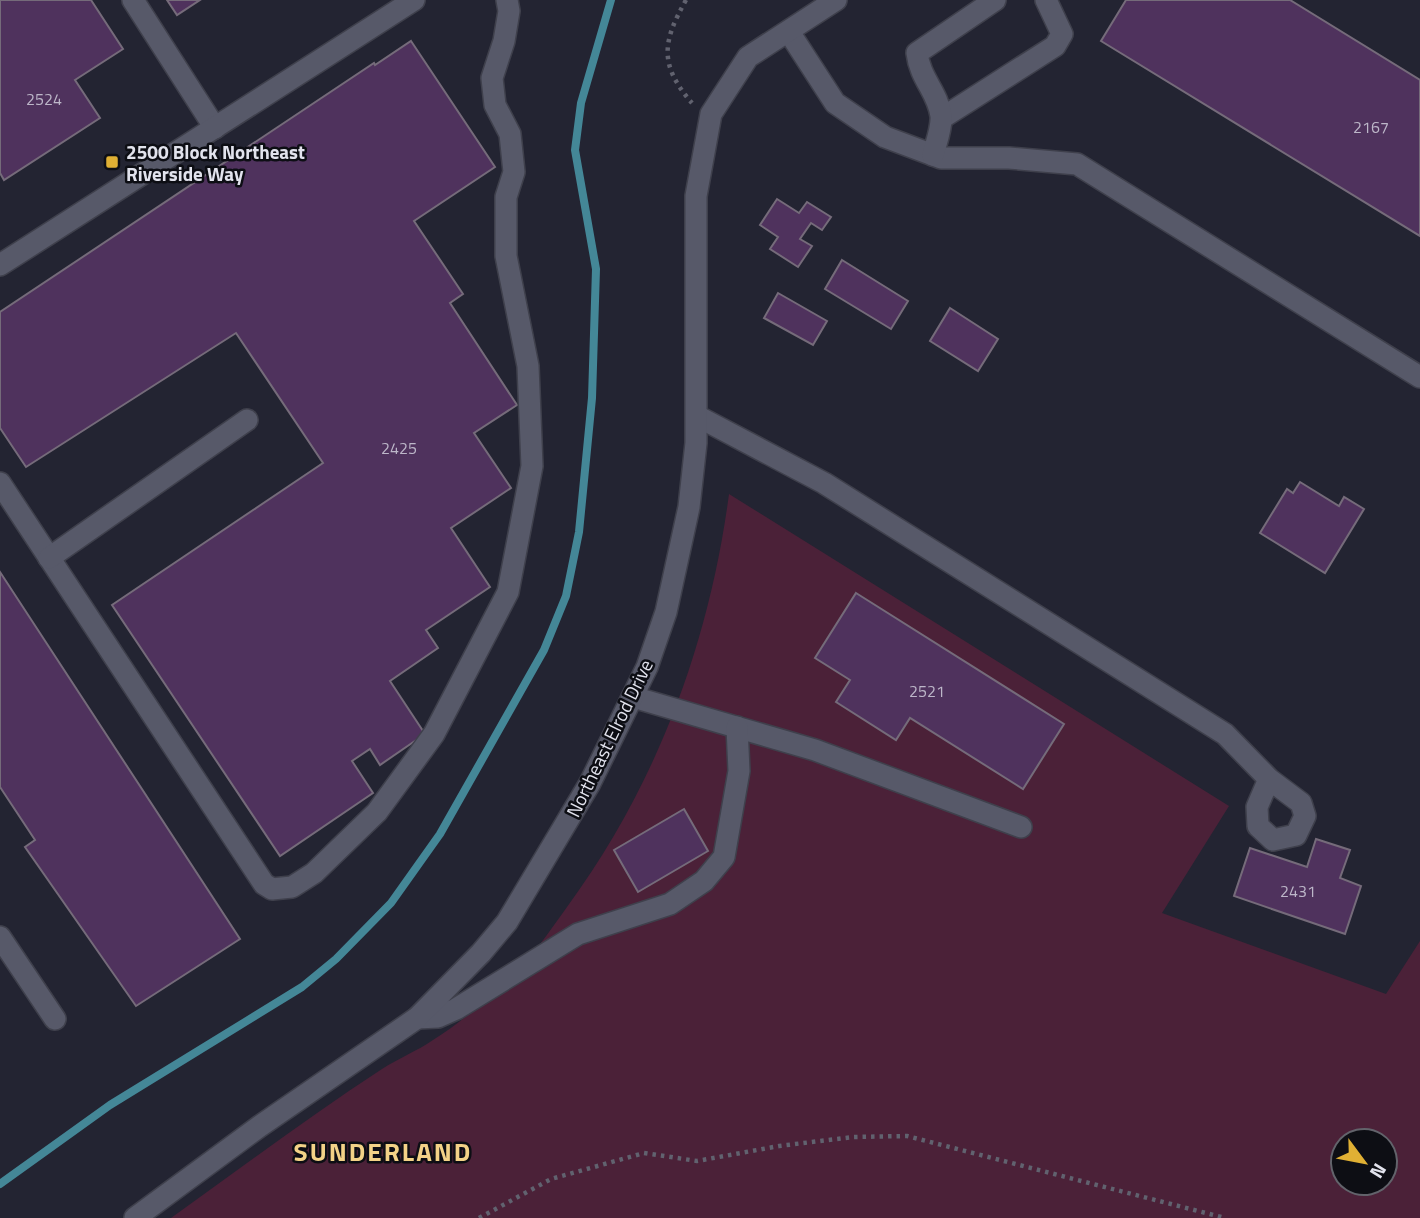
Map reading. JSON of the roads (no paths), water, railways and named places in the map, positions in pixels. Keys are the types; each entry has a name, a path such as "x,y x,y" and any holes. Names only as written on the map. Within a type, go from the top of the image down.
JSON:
{"street":[{"path":"133,0 215,128"},
{"path":"0,265 414,0"},
{"path":"0,483 264,884 272,889 292,887 314,873 377,812 434,734 508,592 531,466 528,366 506,256 506,197 514,172 510,134 495,105 492,78 504,41 509,11 507,0"},
{"name":"Northeast Elrod Drive","path":"135,1218 260,1126 405,1030 481,953 507,922 590,783 633,697 666,612 689,507 697,416 696,196 711,114 747,57 836,0"},
{"path":"933,155 942,118 936,100 919,71 917,53 995,0"},
{"path":"942,118 1055,46 1062,34 1046,0"},
{"path":"789,32 835,103 885,137 933,155 1077,164 1420,377"},
{"path":"697,416 824,483 1225,734 1269,779"},
{"path":"49,558 247,420"},
{"path":"633,697 815,750 1021,827"},
{"path":"417,1018 438,1017 456,1009 578,934 670,904 704,881 724,857 739,771 737,727"},
{"path":"0,937 55,1019"}],"waterway":[{"path":"0,1184 110,1105 302,987 336,959 391,903 440,834 544,650 566,596 579,532 592,398 596,269 575,150 581,103 611,0"}],"place":[{"name":"2500 Block Northeast Riverside Way","path":"112,162"}],"district":[{"name":"SUNDERLAND","path":"383,1151"}]}
